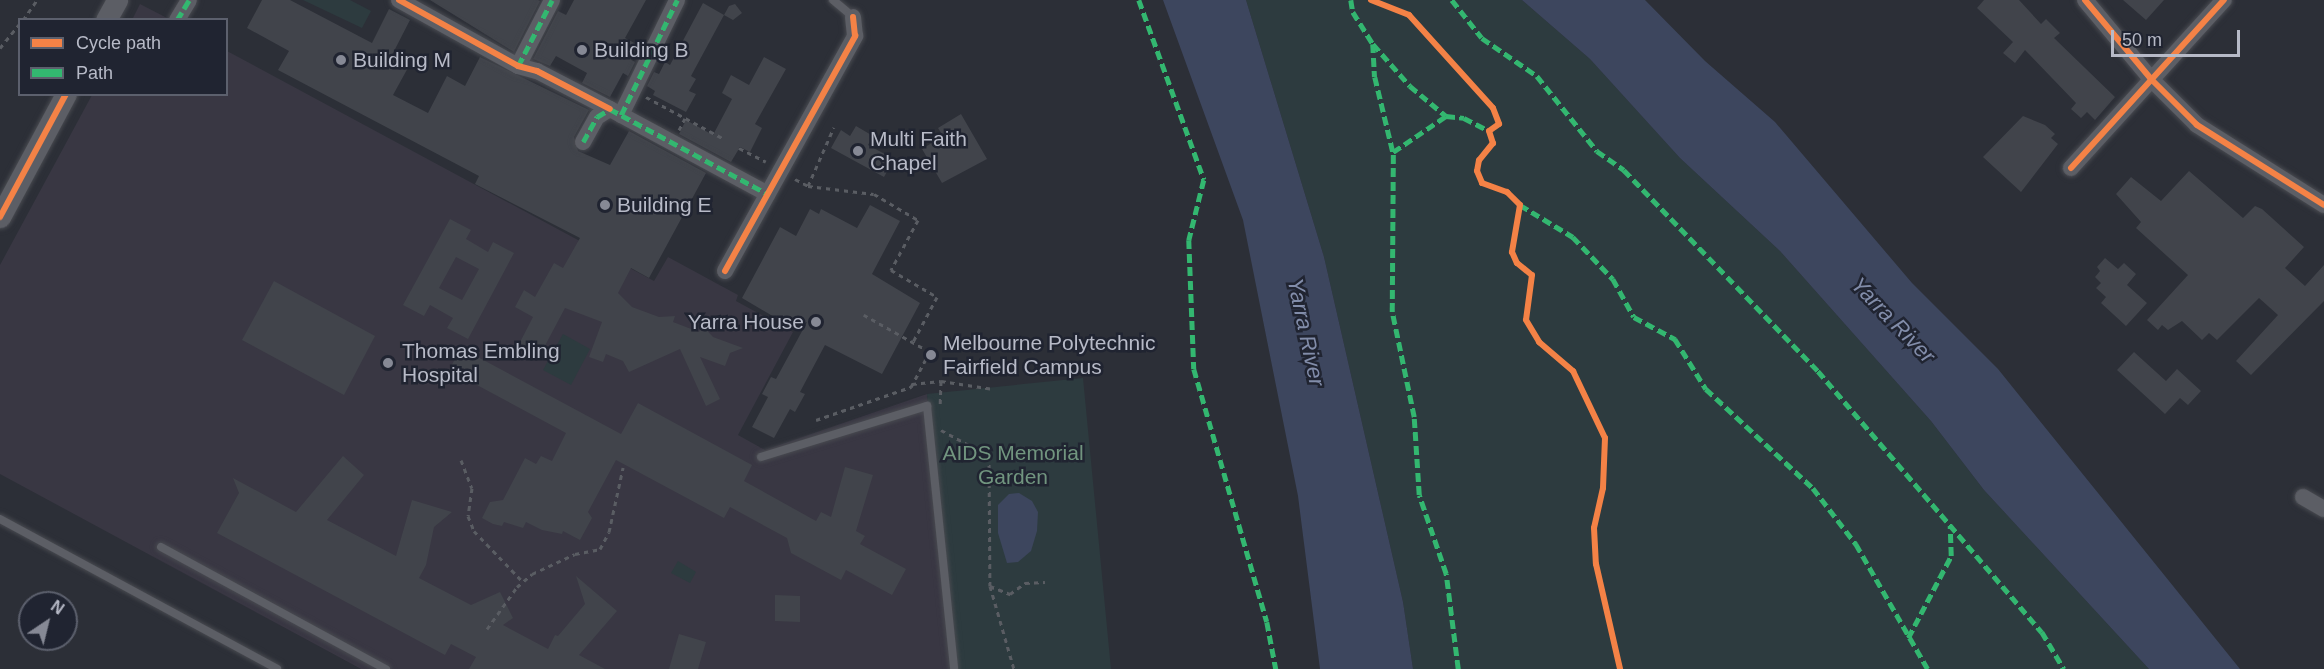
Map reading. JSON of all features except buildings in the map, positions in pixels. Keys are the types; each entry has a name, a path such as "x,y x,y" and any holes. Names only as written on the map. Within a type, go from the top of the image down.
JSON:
{"street":[{"path":"107,18 117,0"},
{"path":"178,18 189,0"},
{"path":"399,0 518,66 537,71 768,194"},
{"path":"518,66 552,0"},
{"path":"583,142 597,117 615,112 633,90 676,0"},
{"path":"2085,0 2151,79 2197,125 2324,205"},
{"path":"2071,168 2224,0"},
{"path":"725,271 855,36 853,17"},
{"path":"0,217 65,96"},
{"path":"2303,497 2324,510"}],"lane":[{"path":"833,0 853,17"},
{"path":"761,457 927,406 954,669"},
{"path":"0,519 277,669"},
{"path":"161,548 386,669"}],"path":[{"path":"24,18 37,0"},
{"path":"0,48 18,26"},
{"path":"633,90 724,139"},
{"path":"808,186 834,127"},
{"path":"739,148 808,186 874,194 918,220 891,270 938,297 913,342"},
{"path":"864,315 930,352 912,384"},
{"path":"940,410 941,381"},
{"path":"816,420 912,384 941,381 993,389"},
{"path":"940,420 939,429 989,456 990,586 1014,669"},
{"path":"460,460 472,488 468,516 474,531 523,582"},
{"path":"487,629 523,582 549,564 600,549 609,532 623,468"},
{"path":"990,586 1010,594 1025,583 1045,582"}],"shaded area":[{"path":"140,4 167,18 133,18"},
{"name":"Thomas Embling Hospital","path":"228,52 654,281 668,257 738,295 736,301 793,332 738,435 765,450 927,394 957,669 361,669 0,474 0,265 91,96 228,96"}],"green space":[{"path":"303,0 350,0 371,11 362,28"},
{"path":"1246,0 1522,0 1590,59 1680,158 1780,251 1931,421 1984,490 2149,669 1413,669 1403,602 1324,257"},
{"path":"563,334 590,349 571,385 543,370"},
{"name":"AIDS Memorial Garden","path":"1083,378 1111,669 957,669 927,394"},
{"path":"678,561 696,572 690,583 671,573"}],"water":[{"name":"Yarra River","path":"1163,0 1246,0 1324,257 1403,602 1413,669 1320,669 1298,496 1243,220"},
{"name":"Yarra River","path":"1522,0 1645,0 1705,61 1775,122 1912,283 1998,369 2240,669 2149,669 1984,490 1931,421 1780,251 1680,158 1590,59"},
{"path":"1019,493 1032,501 1038,512 1037,531 1031,551 1018,562 1007,563 998,533 998,505 1009,494"}],"marked path":[{"path":"178,18 189,0"},
{"path":"518,66 552,0"},
{"path":"621,115 677,0"},
{"path":"1139,0 1204,180 1189,240 1194,369 1267,622 1276,669"},
{"path":"1351,0 1353,12 1373,44 1375,77 1393,152"},
{"path":"1452,0 1482,38 1537,76 1597,151 1624,170 1818,371 2042,632 2064,669"},
{"path":"1373,44 1410,86 1446,116"},
{"path":"583,142 597,117 610,109 768,194"},
{"path":"1458,669 1446,574 1419,495 1414,417 1392,312 1393,152 1446,116 1464,118 1489,131"},
{"path":"1520,205 1573,237 1613,279 1634,317 1675,339 1706,389 1813,488 1856,544 1928,669"},
{"path":"1908,638 1951,556 1950,526"}],"cycle path":[{"path":"399,0 518,66 537,71 610,109"},
{"path":"1371,0 1409,15 1493,108 1499,124 1489,131 1493,143 1479,160 1477,171 1482,183 1507,192 1520,205 1512,252 1517,263 1532,275 1526,320 1539,342 1573,371 1605,438 1603,488 1594,528 1596,564 1620,669"},
{"path":"2085,0 2151,79 2197,125 2324,205"},
{"path":"2071,168 2224,0"},
{"path":"725,271 855,36 853,17"},
{"path":"0,217 65,96"}],"place":[{"name":"Building B","path":"582,50"},
{"name":"Building M","path":"341,60"},
{"name":"Multi Faith Chapel","path":"858,151"},
{"name":"Building E","path":"605,205"},
{"name":"Yarra House","path":"816,322"},
{"name":"Melbourne Polytechnic Fairfield Campus","path":"931,355"},
{"name":"Thomas Embling Hospital","path":"388,363"}]}
